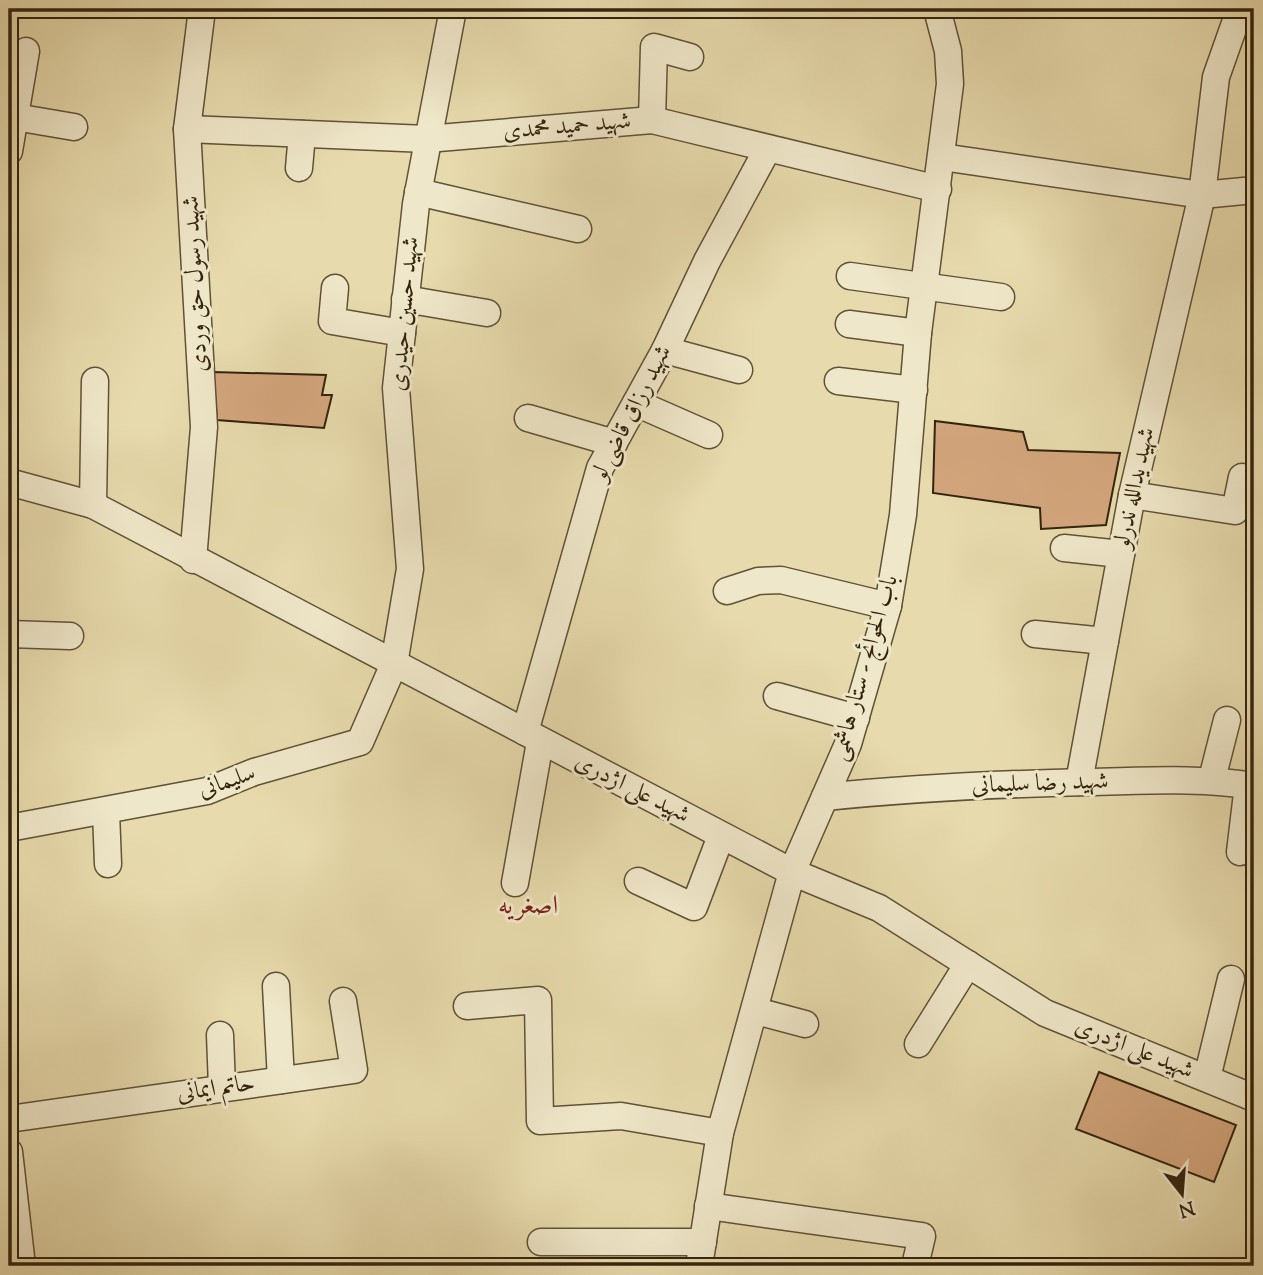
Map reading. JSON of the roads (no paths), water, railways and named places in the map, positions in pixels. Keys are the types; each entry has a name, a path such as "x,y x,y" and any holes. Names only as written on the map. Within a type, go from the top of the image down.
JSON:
{"street":[{"name":"شهید رسول حق وردی","path":"193,559 204,427 187,129 202,9"},
{"name":"شهید حسین حیدری","path":"394,664 410,569 396,388 418,192 453,9"},
{"name":"باب الحوائج - ستار هاشمی","path":"701,1254 720,1133 756,1011 792,872 856,718 888,606 903,515 918,333 950,84 948,51 938,10"},
{"name":"شهید یدالله ندرلو","path":"1079,782 1132,495 1202,195 1216,77 1236,10"},
{"path":"652,120 654,47 690,57"},
{"path":"9,151 26,51"},
{"path":"15,117 74,127"},
{"name":"شهید حمید محمدی","path":"187,129 427,139 652,120 766,150 938,189"},
{"path":"299,168 302,134"},
{"name":"شهید رزاق قاضی لو","path":"515,883 532,737 571,563 600,468 665,351 707,261 766,150"},
{"path":"942,157 1202,195 1254,190"},
{"path":"418,192 578,229"},
{"path":"850,276 924,284 1001,297"},
{"path":"335,288 332,321 402,333"},
{"path":"405,299 487,313"},
{"path":"849,324 918,333"},
{"path":"665,351 739,370"},
{"path":"93,505 95,381"},
{"path":"838,381 914,390"},
{"path":"636,403 709,435"},
{"path":"528,418 614,443"},
{"path":"1132,495 1234,511 1242,477"},
{"name":"شهید علی اژدری","path":"9,482 93,505 792,872 879,908 1045,1013 1254,1098"},
{"path":"1064,548 1121,554"},
{"path":"727,591 758,581 781,580 888,606"},
{"path":"9,634 70,636"},
{"path":"1035,634 1105,641"},
{"name":"سلیمانی","path":"9,828 207,791 254,772 360,742 394,664"},
{"path":"777,696 856,718"},
{"path":"1212,779 1227,720"},
{"name":"شهید رضا سلیمانی","path":"825,797 933,786 1079,782 1212,779 1251,786"},
{"path":"1240,852 1251,786"},
{"path":"106,812 108,864"},
{"path":"638,881 694,907 721,835"},
{"path":"918,1044 968,964"},
{"path":"1207,1078 1231,979"},
{"path":"276,986 281,1080"},
{"path":"467,1006 538,1000 540,1121 621,1116 720,1133"},
{"name":"حاتم ایمانی","path":"9,1119 354,1070 343,1001"},
{"path":"756,1011 805,1024"},
{"path":"220,1035 222,1087"},
{"path":"9,1152 22,1266"},
{"path":"708,1206 922,1236 915,1266"},
{"path":"541,1242 701,1254"}],"district":[{"name":"اصغریه","path":"528,906"}]}
